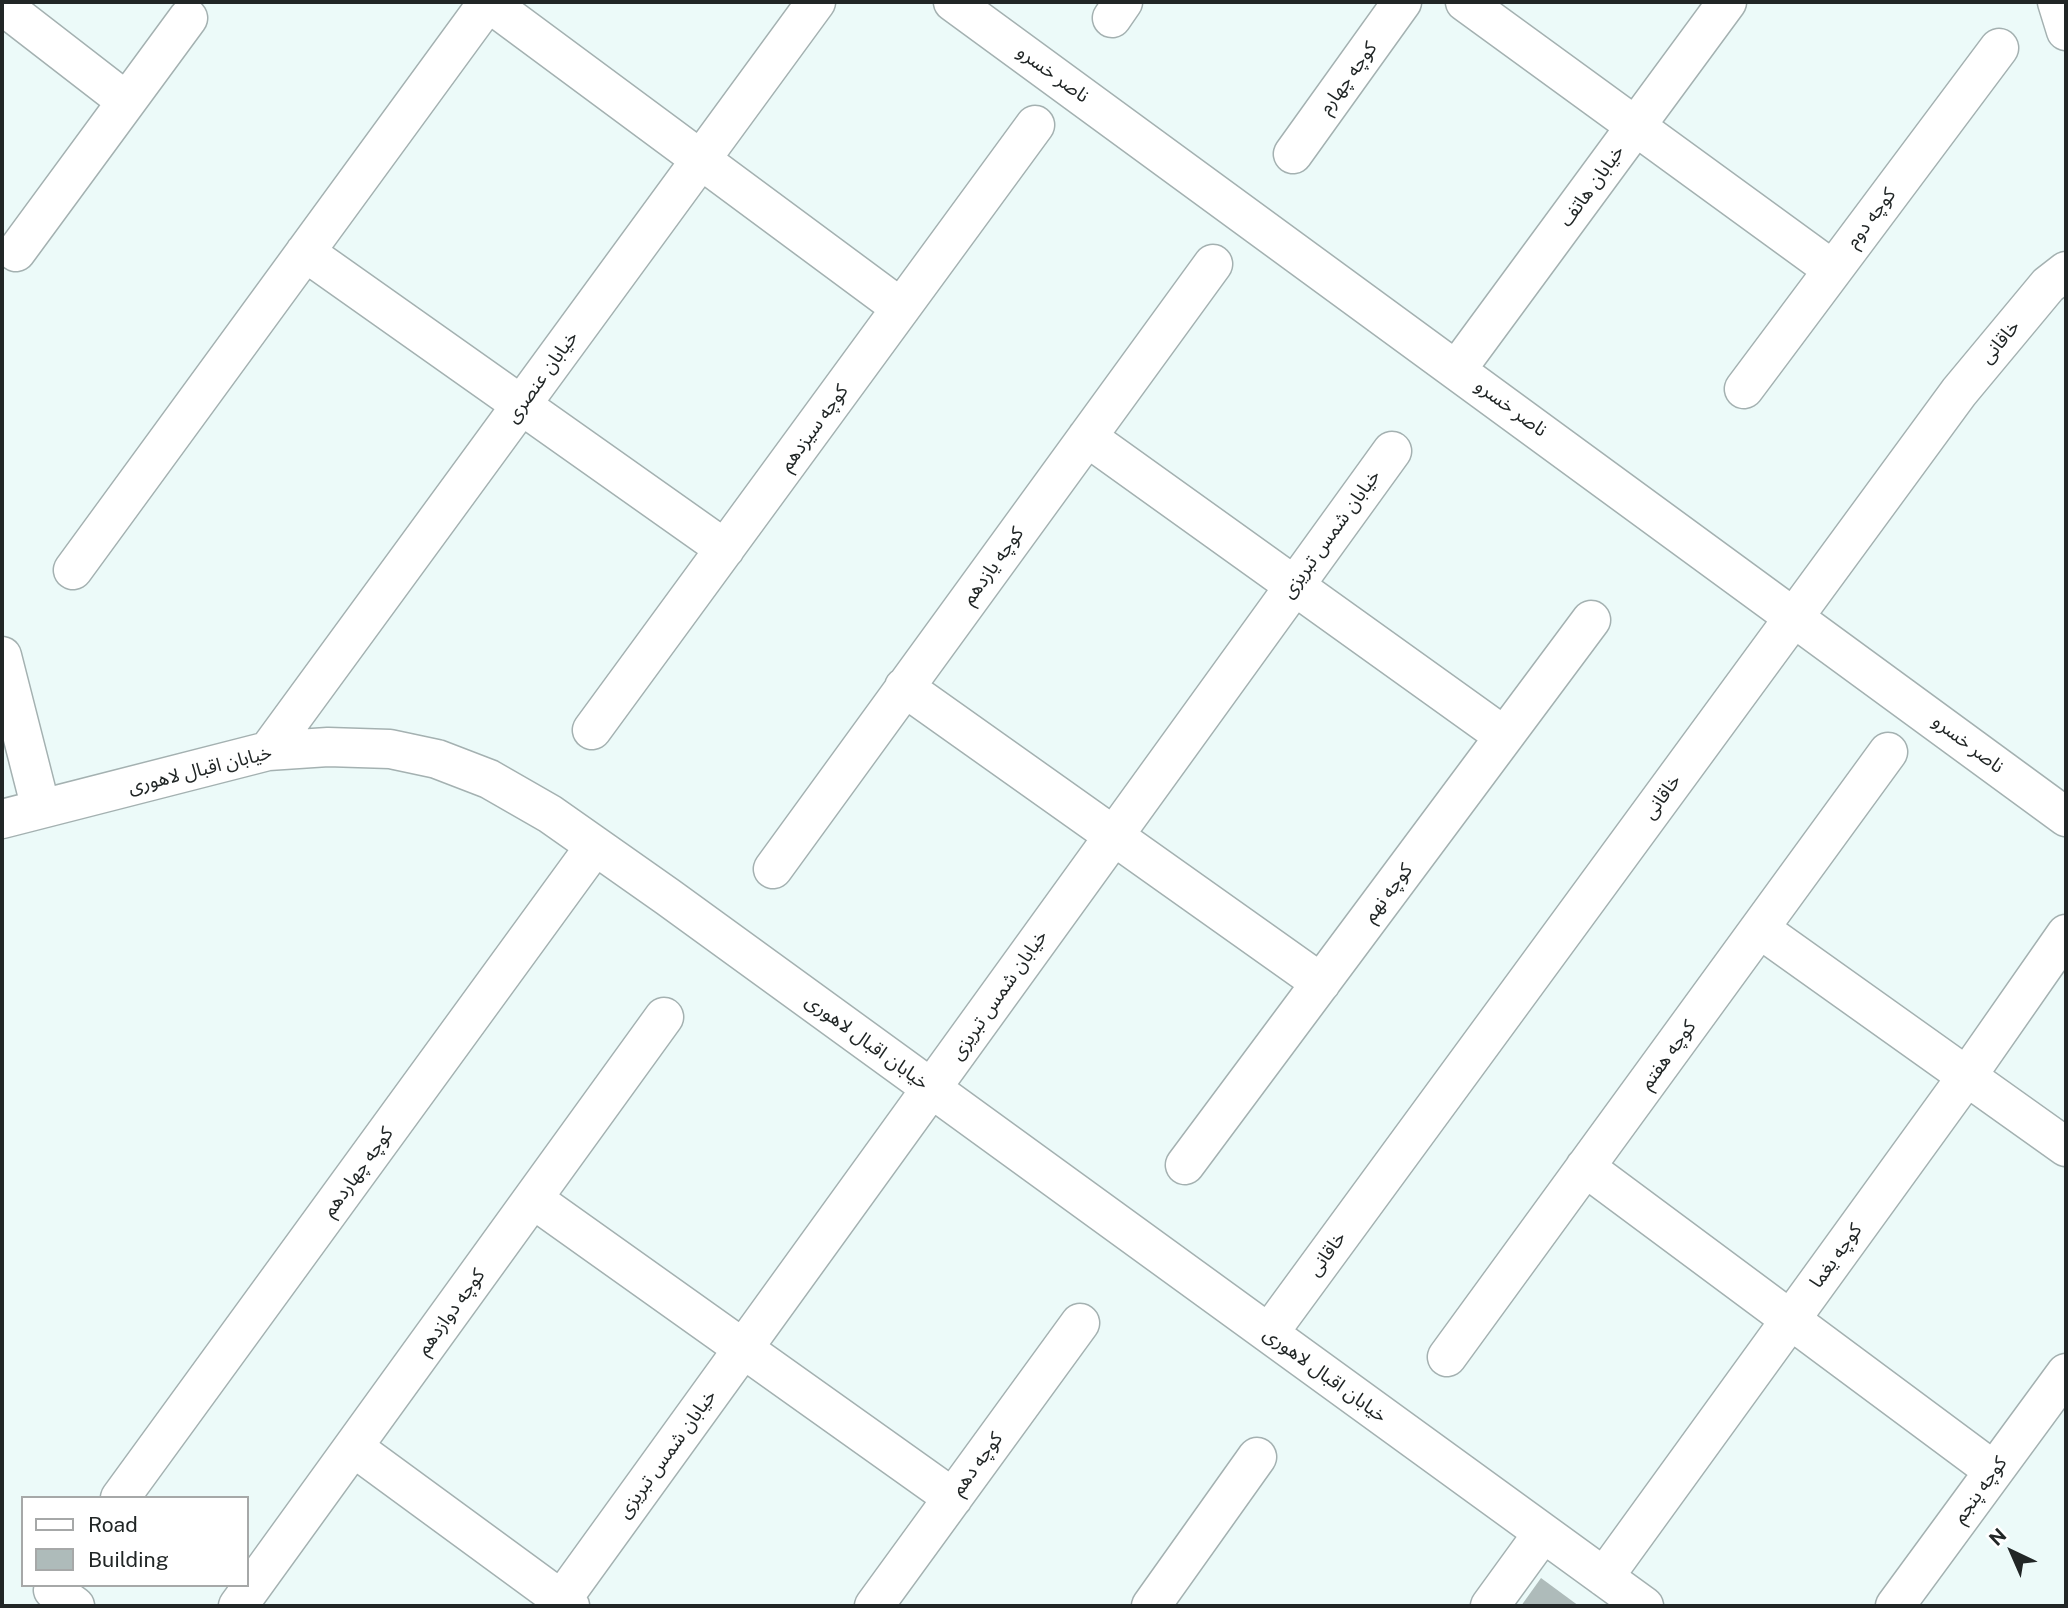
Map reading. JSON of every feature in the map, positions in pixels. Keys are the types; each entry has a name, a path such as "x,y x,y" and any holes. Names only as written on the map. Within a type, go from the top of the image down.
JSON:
{"street":[{"path":"73,570 488,2 901,308"},
{"name":"خیابان عنصری","path":"268,751 816,2"},
{"name":"ناصر خسرو","path":"953,2 1796,616 2066,817"},
{"name":"کوچه چهارم","path":"1293,154 1402,2"},
{"path":"1465,2 1833,270"},
{"name":"خیابان هاتف","path":"1457,369 1727,2"},
{"path":"2057,2 2066,31"},
{"path":"2,5 126,101"},
{"path":"16,252 188,18"},
{"name":"کوچه دوم","path":"1744,389 1999,48"},
{"name":"کوچه سیزدهم","path":"592,730 1035,125"},
{"path":"306,252 725,549"},
{"name":"کوچه یازدهم","path":"773,869 1213,264"},
{"name":"خاقانی","path":"1269,1333 1959,392 2048,285 2066,271"},
{"path":"1087,437 1504,736"},
{"name":"خیابان شمس تبریزی","path":"563,1604 743,1348 1392,451"},
{"name":"کوچه نهم","path":"1185,1166 1591,620"},
{"path":"2,656 41,809"},
{"path":"904,687 1321,983"},
{"name":"خیابان اقبال لاهوری","path":"2,819 268,751 328,747 390,750 437,759 489,779 550,814 595,846 1644,1606"},
{"name":"کوچه هفتم","path":"1447,1357 1888,752"},
{"name":"کوچه چهاردهم","path":"121,1496 595,846"},
{"path":"1760,929 2066,1147"},
{"name":"کوچه یغما","path":"1604,1577 1967,1076 2066,934"},
{"name":"کوچه دوازدهم","path":"238,1606 664,1017"},
{"path":"1585,1167 1994,1471"},
{"path":"533,1199 953,1498"},
{"name":"کوچه دهم","path":"874,1606 1080,1323"},
{"name":"کوچه پنجم","path":"1895,1606 2066,1373"},
{"path":"353,1447 563,1604"},
{"path":"1151,1606 1257,1457"},
{"path":"1490,1606 1544,1533"}],"building":[{"path":"1541,1578 1579,1606 1521,1606"}]}
